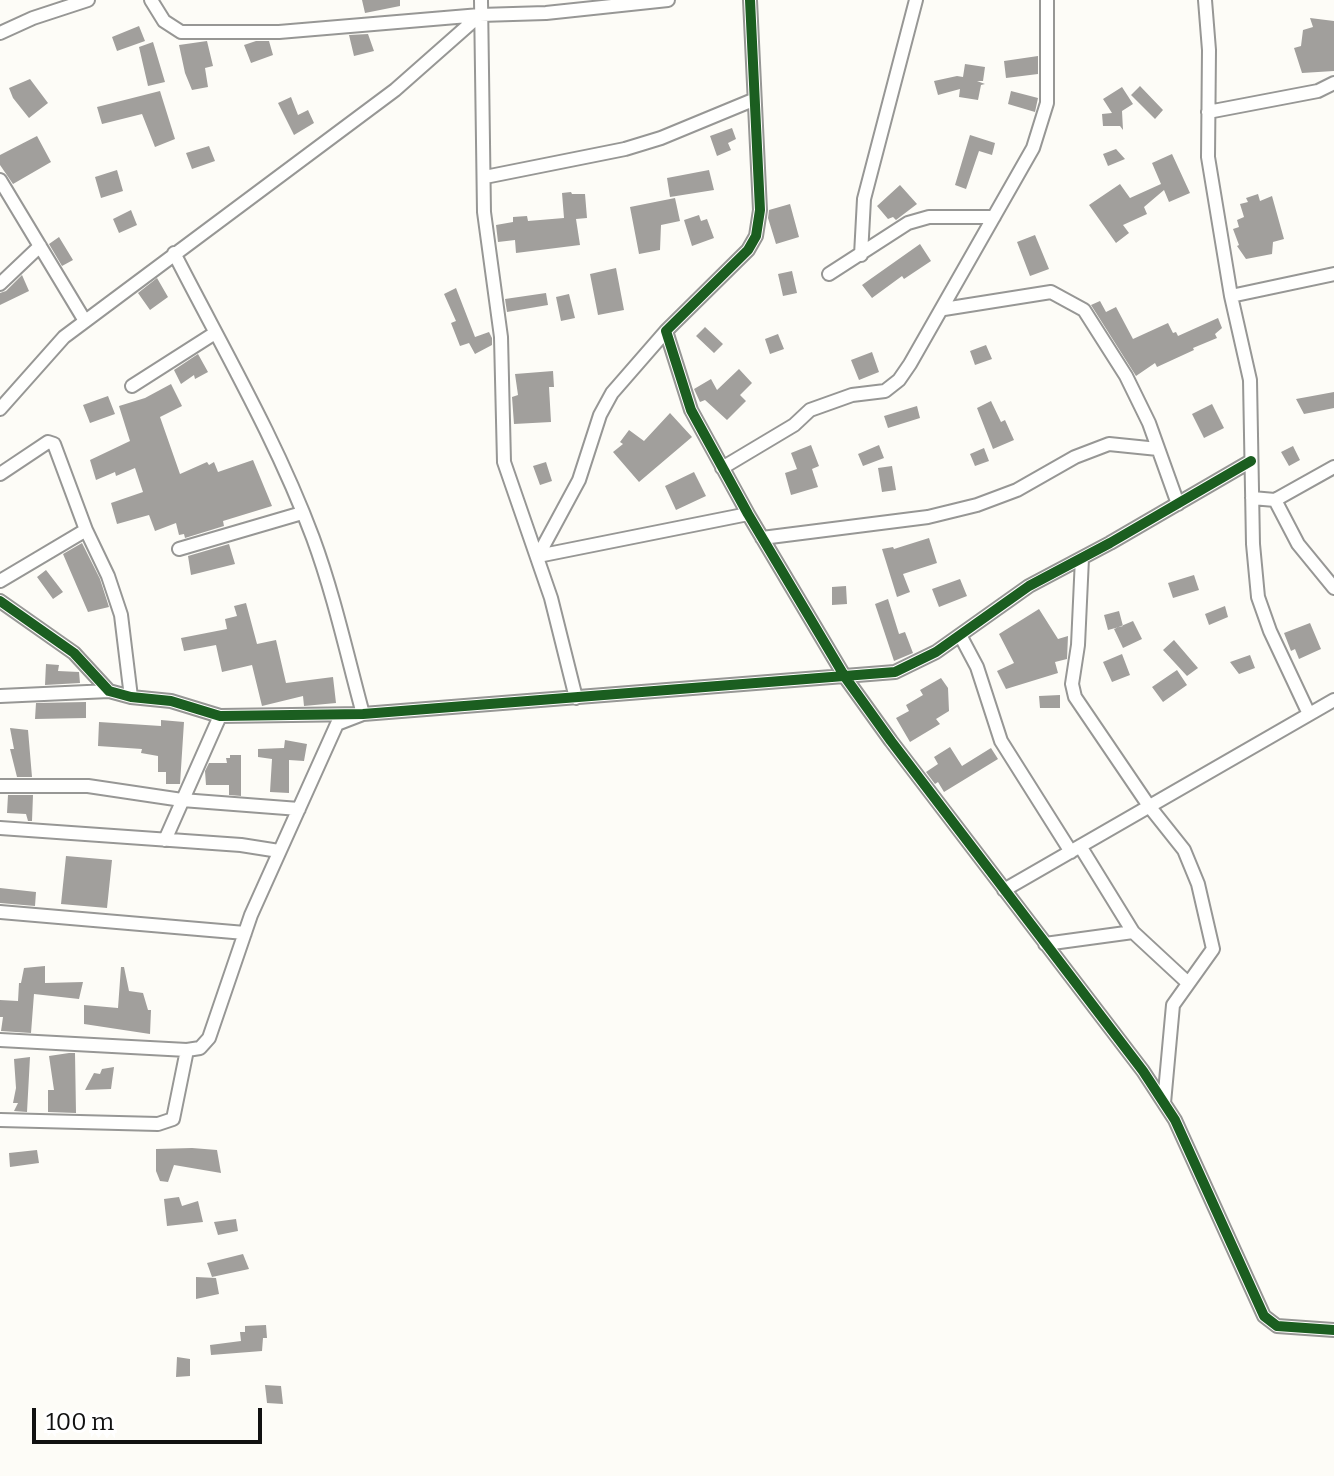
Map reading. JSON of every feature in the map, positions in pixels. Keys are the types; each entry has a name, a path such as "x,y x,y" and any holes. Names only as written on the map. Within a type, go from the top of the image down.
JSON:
{"street":[{"path":"0,33 33,18 88,0"},
{"path":"151,0 164,21 181,32 279,32 480,15 546,13 668,0"},
{"path":"481,0 484,212 501,337 504,462 538,556 576,698"},
{"path":"546,13 574,0"},
{"path":"538,556 579,480 600,415 612,393 666,331 748,250 756,236 760,210 750,0"},
{"path":"861,255 864,199 916,0"},
{"path":"722,468 794,425 810,410 852,395 885,391 899,380 944,309 1033,148 1047,103 1047,0"},
{"path":"1205,0 1209,50 1208,157 1231,296 1250,380 1258,597 1270,631 1309,714"},
{"path":"0,409 64,337 395,90 480,15"},
{"path":"1208,112 1318,91 1334,83"},
{"path":"485,177 637,145 753,100"},
{"path":"0,180 85,321"},
{"path":"829,274 908,223 929,217 994,217"},
{"path":"0,284 40,246"},
{"path":"174,253 277,451 329,584 363,714"},
{"path":"1231,296 1334,274"},
{"path":"944,309 1051,292 1084,310 1126,376 1178,504"},
{"path":"666,331 691,410 748,514 845,677 1164,1103 1175,1120 1264,1316 1277,1326 1334,1330"},
{"path":"132,386 215,333"},
{"path":"0,474 48,442 52,443 86,530 108,576 121,615 131,697"},
{"path":"762,538 928,517 977,505 1017,490 1075,457 1109,444 1158,449"},
{"path":"0,696 109,691 131,697 171,701 220,716 363,714 895,672 936,652 1029,586 1251,461"},
{"path":"1252,498 1275,500 1334,467"},
{"path":"1275,500 1298,544 1334,588"},
{"path":"179,549 302,513"},
{"path":"538,556 748,514"},
{"path":"0,581 86,530"},
{"path":"1082,558 1078,645 1072,684 1075,697 1149,806 1184,850 1198,884 1213,949 1173,1005 1170,1014 1164,1103"},
{"path":"0,601 74,653 109,691"},
{"path":"960,635 977,667 1001,741 1133,932 1188,983"},
{"path":"1004,890 1334,700"},
{"path":"0,1040 187,1050 200,1048 209,1038 245,933 337,724 363,714"},
{"path":"165,840 220,716"},
{"path":"0,786 88,786 182,800 299,809"},
{"path":"0,828 241,845 279,851"},
{"path":"0,912 245,933"},
{"path":"1045,944 1133,932"},
{"path":"0,1120 158,1124 173,1119 187,1050"}],"building":[{"path":"362,0 400,0 400,6 365,13"},
{"path":"1310,18 1334,21 1334,71 1302,73 1294,48 1301,46 1303,30 1313,27"},
{"path":"139,26 145,41 117,51 112,37"},
{"path":"368,34 374,51 354,56 349,35"},
{"path":"207,41 213,66 205,68 208,87 192,90 179,45"},
{"path":"269,41 273,55 251,63 244,45"},
{"path":"153,42 165,82 148,86 139,47"},
{"path":"1038,56 1038,74 1006,78 1004,61"},
{"path":"965,64 985,67 983,81 977,81 985,84 981,85 978,100 959,97 960,89 938,95 934,81 963,77"},
{"path":"30,79 48,103 29,118 9,88"},
{"path":"1140,86 1163,110 1155,119 1131,95"},
{"path":"1122,87 1133,104 1122,111 1123,130 1120,126 1103,126 1102,114 1112,113 1103,99"},
{"path":"160,91 175,139 155,147 142,114 102,124 97,107"},
{"path":"1011,91 1038,98 1035,112 1008,104"},
{"path":"291,97 298,115 308,110 314,123 294,135 278,103"},
{"path":"732,128 736,139 728,143 731,150 717,156 710,136"},
{"path":"970,135 995,143 992,155 979,151 966,189 955,185"},
{"path":"37,136 51,162 13,184 0,165 0,155"},
{"path":"209,146 215,161 192,169 186,153"},
{"path":"1116,149 1125,159 1108,166 1103,154"},
{"path":"1172,154 1190,193 1169,202 1164,190 1144,207 1147,214 1123,225 1129,233 1116,243 1089,205 1120,184 1130,198 1161,184 1152,163"},
{"path":"117,170 123,191 101,198 95,177"},
{"path":"709,170 714,190 670,197 667,178"},
{"path":"900,185 917,204 896,220 893,217 888,219 877,206"},
{"path":"562,193 585,194 587,218 576,219 580,245 516,253 515,240 498,242 496,225 513,222 513,217 527,216 528,221 564,218"},
{"path":"1258,194 1260,201 1272,196 1284,239 1273,242 1272,254 1246,259 1237,246 1233,229 1239,227 1237,220 1244,217 1240,204"},
{"path":"675,198 680,221 661,225 660,250 639,254 630,207"},
{"path":"790,204 799,237 776,244 768,218 769,210"},
{"path":"131,210 137,225 119,233 113,219"},
{"path":"699,215 701,221 707,219 714,238 692,246 684,220"},
{"path":"1035,235 1049,269 1030,276 1017,242"},
{"path":"59,237 73,260 62,266 49,244"},
{"path":"920,244 931,261 904,279 902,276 872,298 862,285"},
{"path":"616,268 624,310 598,315 590,274"},
{"path":"792,271 797,293 783,296 778,274"},
{"path":"22,275 29,291 0,305 0,293"},
{"path":"157,278 168,297 150,310 138,293"},
{"path":"456,288 475,337 489,332 492,338 492,345 475,354 469,343 460,346 451,323 456,321 444,294"},
{"path":"546,293 548,305 507,312 505,299"},
{"path":"569,294 575,318 561,321 556,297"},
{"path":"1100,301 1106,312 1116,307 1133,339 1168,323 1178,336 1218,318 1222,328 1215,334 1217,338 1157,367 1155,363 1136,376 1091,305"},
{"path":"705,327 723,344 714,353 696,336"},
{"path":"778,334 784,349 770,354 765,339"},
{"path":"986,345 992,359 975,365 970,351"},
{"path":"872,352 879,372 859,380 851,360"},
{"path":"198,354 208,372 195,379 194,375 181,384 174,370"},
{"path":"739,369 752,383 740,395 746,401 727,420 705,400 700,402 694,389 711,379 717,390"},
{"path":"553,371 554,387 549,387 551,422 514,424 512,397 518,395 515,374"},
{"path":"171,384 182,406 160,417 180,474 207,462 209,465 214,462 218,472 253,460 272,506 223,521 224,526 185,538 184,534 179,535 176,523 155,531 149,515 117,524 111,503 143,492 135,468 96,480 90,460 130,441 119,406 145,398"},
{"path":"1334,392 1334,408 1304,414 1296,399"},
{"path":"108,396 115,414 90,423 83,405"},
{"path":"991,401 1001,422 1005,420 1014,440 993,449 977,408"},
{"path":"1212,404 1224,428 1204,438 1192,414"},
{"path":"917,406 920,418 888,428 884,416"},
{"path":"670,413 692,437 639,482 613,452 623,444 620,442 629,430 644,441"},
{"path":"811,445 819,466 812,469 818,487 791,495 785,473 797,469 791,453"},
{"path":"879,445 884,458 863,466 858,454"},
{"path":"1293,446 1300,460 1289,466 1281,452"},
{"path":"984,448 989,461 975,466 970,454"},
{"path":"546,462 552,481 540,485 533,466"},
{"path":"892,466 896,490 882,492 878,468"},
{"path":"694,472 706,496 676,510 665,486"},
{"path":"929,538 937,563 903,574 910,592 897,597 882,549 894,549"},
{"path":"82,543 100,579 109,607 88,612 63,554"},
{"path":"229,544 235,564 191,575 188,556"},
{"path":"46,570 63,592 53,599 37,577"},
{"path":"1194,575 1199,590 1173,598 1168,583"},
{"path":"960,579 967,596 939,607 932,589"},
{"path":"846,586 847,604 832,605 832,587"},
{"path":"888,599 899,634 905,632 913,653 894,661 875,604"},
{"path":"246,603 257,644 276,640 286,683 333,677 336,703 304,706 303,696 262,706 252,665 222,672 216,645 184,651 181,638 227,629 225,619 237,616 234,606"},
{"path":"1225,606 1228,617 1209,625 1205,614"},
{"path":"1039,609 1058,639 1068,636 1067,659 1055,662 1058,673 1006,689 997,671 1014,663 999,634"},
{"path":"1119,611 1123,626 1108,630 1104,615"},
{"path":"1133,621 1142,639 1123,648 1114,629"},
{"path":"1310,623 1321,649 1299,659 1295,649 1291,651 1284,633"},
{"path":"1174,640 1198,668 1187,676 1163,650"},
{"path":"1122,654 1130,675 1112,682 1103,662"},
{"path":"1250,655 1255,668 1239,674 1230,662"},
{"path":"46,664 59,665 58,671 79,672 80,683 45,685"},
{"path":"1177,670 1187,685 1163,702 1152,687"},
{"path":"941,678 948,688 949,711 936,719 940,724 910,742 896,718 909,711 906,705 923,695 920,690"},
{"path":"1060,695 1060,708 1040,708 1039,696"},
{"path":"86,702 86,718 35,719 36,703"},
{"path":"161,720 184,722 180,784 166,784 166,772 158,772 158,756 141,753 142,749 98,746 99,722 161,726"},
{"path":"10,728 28,730 32,777 17,777 10,749 14,749"},
{"path":"285,740 307,744 304,761 289,760 289,793 270,792 272,759 258,757 258,749 284,748"},
{"path":"950,747 962,766 991,748 998,759 944,792 926,772 938,764 934,757"},
{"path":"241,755 241,796 229,795 229,785 206,785 205,771 209,763 227,763 226,758"},
{"path":"8,795 33,795 32,821 28,821 26,814 7,813"},
{"path":"66,856 112,860 107,908 61,904"},
{"path":"0,888 36,892 35,906 0,903"},
{"path":"45,966 45,983 83,982 79,999 34,994 31,1033 1,1031 3,1017 0,1017 0,1000 18,1001 24,968"},
{"path":"121,967 124,967 129,991 143,993 148,1010 151,1010 150,1034 84,1024 84,1005 118,1008"},
{"path":"75,1053 76,1113 48,1112 48,1090 54,1090 49,1056"},
{"path":"30,1057 27,1112 14,1111 18,1103 13,1103 16,1088 14,1059"},
{"path":"114,1067 111,1089 85,1090 94,1073 100,1074 102,1069"},
{"path":"156,1149 217,1150 221,1173 174,1165 168,1182 160,1181 156,1171"},
{"path":"37,1150 39,1163 10,1167 9,1153"},
{"path":"179,1197 182,1206 198,1201 203,1222 167,1226 164,1199"},
{"path":"236,1219 238,1231 218,1235 214,1222"},
{"path":"243,1254 249,1269 212,1277 207,1263"},
{"path":"196,1277 216,1278 219,1294 196,1299"},
{"path":"266,1325 267,1338 263,1338 262,1351 211,1355 210,1345 241,1341 240,1332 245,1332 245,1326"},
{"path":"177,1357 190,1359 190,1376 176,1377"},
{"path":"265,1385 281,1386 283,1404 267,1403"}],"cycle path":[{"path":"750,0 760,210 756,236 748,250 666,331 691,410 748,514 845,677 1143,1071 1175,1120 1264,1316 1277,1326 1334,1330"},
{"path":"0,601 74,653 109,691 131,697 171,701 220,716 363,714 895,672 936,652 1029,586 1251,461"}]}
